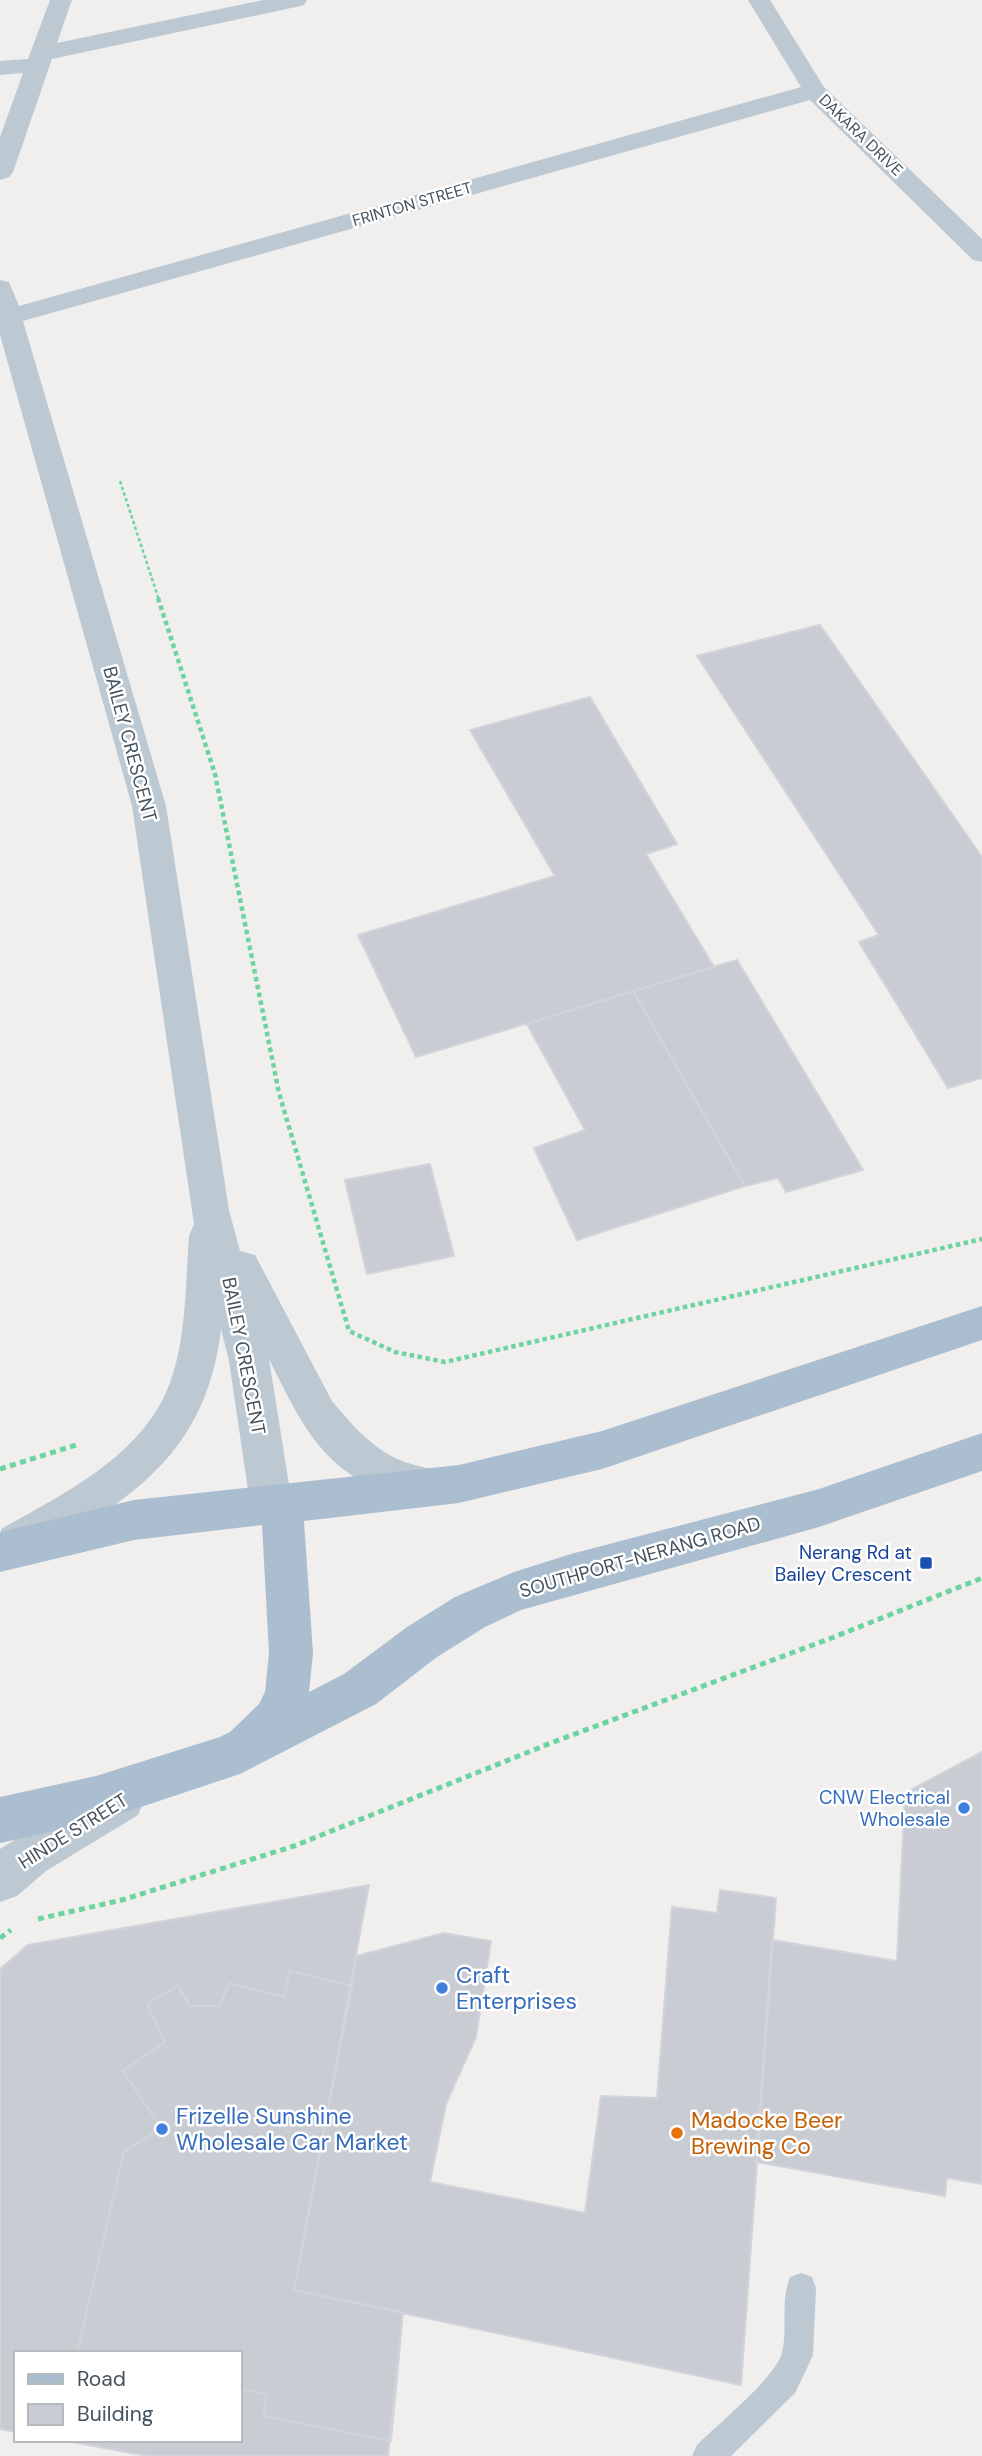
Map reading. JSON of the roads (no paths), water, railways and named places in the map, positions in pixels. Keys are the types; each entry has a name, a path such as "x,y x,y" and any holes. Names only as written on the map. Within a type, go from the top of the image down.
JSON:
{"main road":[{"path":"0,1552 134,1520 435,1488 602,1450 982,1323"},
{"name":"SOUTHPORT-NERANG ROAD","path":"0,1820 96,1799 148,1784 246,1748 360,1689 422,1642 470,1612 514,1592 571,1574 819,1508 982,1452"},
{"path":"246,1748 275,1720 287,1694 291,1653 277,1503"}],"street":[{"path":"0,172 61,0"},
{"path":"0,68 296,0"},
{"name":"DAKARA DRIVE","path":"760,0 815,91 982,254"},
{"name":"FRINTON STREET","path":"4,303 815,91"},
{"name":"BAILEY CRESCENT","path":"4,303 149,806 210,1210 248,1361 277,1503"},
{"path":"210,1210 318,1415 332,1433 354,1455 383,1474 408,1483 435,1488"},
{"name":"BAILEY CRESCENT","path":"0,1552 116,1483 157,1444 170,1423 194,1371 202,1312 210,1210"},
{"name":"HINDE STREET","path":"0,1879 30,1856 148,1784"}],"lane":[{"path":"708,2456 766,2402 783,2382 797,2355 801,2288"}],"place":[{"name":"Nerang Rd at Bailey Crescent","path":"926,1563"},
{"name":"CNW Electrical Wholesale","path":"964,1808"},
{"name":"Craft Enterprises","path":"442,1988"},
{"name":"Frizelle Sunshine Wholesale Car Market","path":"162,2129"},
{"name":"Madocke Beer Brewing Co","path":"677,2133"}]}
